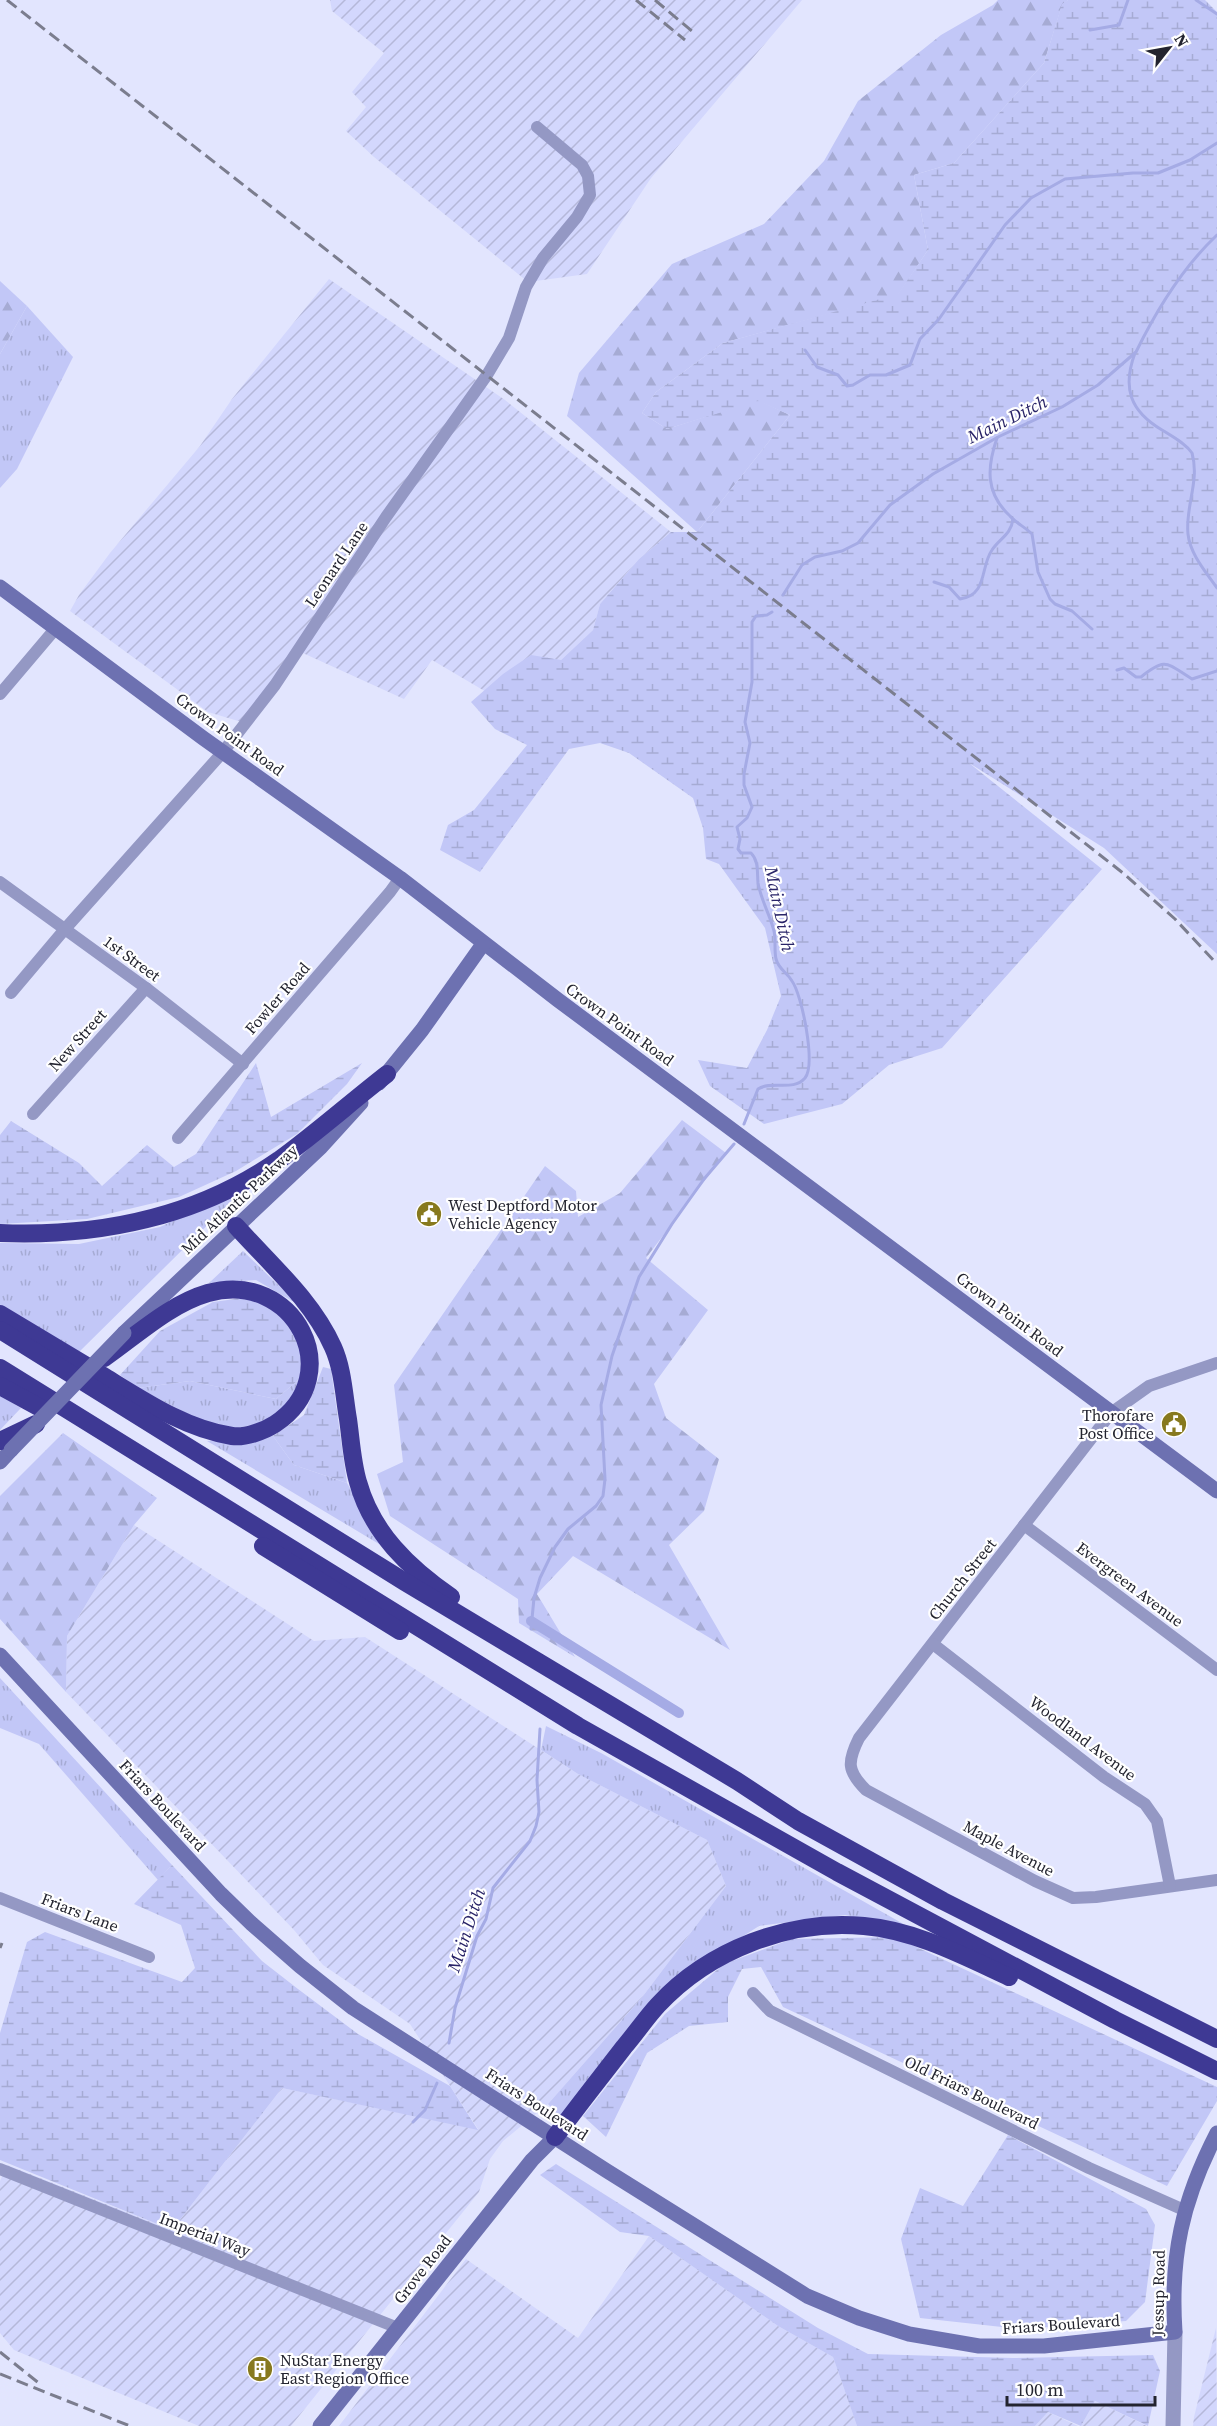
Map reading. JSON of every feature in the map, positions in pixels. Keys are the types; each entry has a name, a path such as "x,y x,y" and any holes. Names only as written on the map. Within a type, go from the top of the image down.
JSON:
{"highway":[{"path":"0,1233 40,1235 94,1231 178,1211 209,1198 278,1161 387,1074"},
{"path":"236,1226 315,1313 334,1349 340,1371 357,1480 364,1503 390,1543 406,1562 462,1605 684,1737 737,1781"},
{"path":"0,1314 153,1406 200,1428 234,1437 265,1431 284,1418 299,1400 309,1378 309,1355 302,1328 285,1308 260,1293 233,1288 207,1294 181,1304 128,1336 93,1365"},
{"path":"0,1330 405,1582 737,1781 852,1853 1102,1983 1217,2039"},
{"path":"0,1368 522,1691 684,1786 827,1866 1114,2020 1212,2069"},
{"path":"0,1386 25,1398 484,1681 522,1691"},
{"path":"4,1444 36,1424"},
{"path":"555,2137 659,2004 690,1976 727,1953 775,1934 822,1926 864,1926 895,1932 975,1961 1071,2007 1114,2020"}],"main road":[{"name":"Crown Point Road","path":"0,586 224,752 400,878 483,944 1217,1491"},
{"name":"Mid Atlantic Parkway","path":"128,1336 236,1226 321,1147 387,1074 422,1030 483,944"},
{"path":"36,1424 93,1365"},
{"path":"0,1462 4,1444"},
{"name":"Friars Boulevard","path":"0,1655 221,1894 286,1954 353,2007 807,2296 859,2318 909,2334 989,2346 1044,2346 1175,2332"},
{"name":"Jessup Road","path":"1175,2332 1173,2305 1175,2255 1184,2210 1217,2133"},
{"name":"Grove Road","path":"320,2426 525,2169 555,2137"}],"street":[{"name":"Leonard Lane","path":"11,993 65,929 224,752 275,685 386,518 487,375 509,338 526,287 534,272 578,217 590,195 588,176 582,165 537,127"},
{"path":"0,694 56,628"},
{"name":"Fowler Road","path":"178,1138 400,878"},
{"name":"1st Street","path":"0,882 146,988 243,1064"},
{"name":"New Street","path":"33,1114 146,988"},
{"name":"Church Street","path":"850,1770 851,1754 859,1738 1111,1413 1149,1386 1217,1363"},
{"name":"Evergreen Avenue","path":"1024,1525 1217,1670"},
{"name":"Woodland Avenue","path":"933,1644 1104,1777 1145,1804 1157,1821 1170,1886"},
{"name":"Maple Avenue","path":"850,1770 866,1790 1035,1881 1073,1898 1096,1897 1217,1880"},
{"name":"Friars Lane","path":"0,1898 148,1957"},
{"name":"Old Friars Boulevard","path":"753,1993 770,2011 789,2021 1089,2168 1184,2210"},
{"name":"Imperial Way","path":"0,2169 398,2328"},
{"name":"Jessup Road","path":"1173,2426 1175,2332"}],"shaded area":[{"path":"330,0 802,0 651,178 587,274 528,282 374,157 346,131 366,107 352,92 384,53 332,11"},
{"path":"329,279 505,400 671,532 639,559 600,604 593,630 561,660 488,693 432,660 404,699 294,649 245,723 208,712 70,611 110,553 200,446 232,399"},
{"path":"134,1525 314,1641 365,1637 578,1774 707,1840 726,1886 643,1996 548,2104 503,2141 490,2159 479,2192 291,2426 199,2426 14,2350 0,2333 0,2181 7,2165 172,2230 282,2088 478,2129 410,2024 323,1965 294,1930 66,1692 67,1636"},
{"path":"649,2236 778,2326 833,2357 857,2426 339,2426 466,2259 578,2338"},
{"path":"1216,2328 1217,2426 1193,2426 1194,2417"},
{"path":"1095,2401 1147,2426 1081,2426"},
{"path":"1048,2412 1078,2426 1035,2426"}],"green space":[{"path":"998,0 1068,0 1062,5 1044,63 954,163 914,175 928,250 898,295 723,343 656,392 642,413 667,429 758,400 790,415 697,532 567,416 579,373 672,264 764,224 824,161 858,101 941,35"},
{"path":"1068,0 1205,0 1217,12 1217,954 1104,848 969,763 1102,869 942,1048 889,1065 842,1104 764,1124 710,1086 698,1060 747,1068 767,1030 781,996 765,928 719,864 706,859 703,828 693,798 629,753 600,743 569,749 480,872 440,850 448,825 474,810 527,745 495,729 471,702 503,674 531,655 561,660 593,630 600,604 639,559 671,532 697,532 790,415 758,401 667,429 642,413 656,392 723,343 898,294 928,250 914,175 954,163 1044,63 1062,4"},
{"path":"0,281 27,306 0,354"},
{"path":"27,306 73,357 17,469 0,488 0,354"},
{"path":"256,1063 271,1117 362,1063 347,1084 297,1134 236,1171 179,1197 87,1219 0,1224 0,1135 11,1121 79,1163 102,1186 147,1145 174,1167 196,1154"},
{"path":"682,1120 726,1153 646,1258 708,1310 654,1384 666,1418 719,1459 704,1511 669,1545 730,1650 573,1556 537,1594 575,1657 519,1623 518,1599 390,1516 377,1474 403,1462 394,1385 545,1166 576,1191 578,1217 620,1193"},
{"path":"248,1185 77,1354 0,1305 0,1243 79,1244 160,1227"},
{"path":"243,1251 299,1305 256,1280 209,1283"},
{"path":"250,1297 288,1319 300,1345 303,1376 276,1399 190,1381 138,1388 120,1375 160,1331 213,1302"},
{"path":"323,1367 331,1369 347,1483 294,1465 273,1436 304,1415"},
{"path":"303,1376 293,1403 263,1423 236,1428 205,1423 138,1388 190,1381 276,1399"},
{"path":"0,1395 21,1408 0,1430"},
{"path":"63,1433 157,1498 134,1525 67,1636 66,1692 0,1619 0,1496"},
{"path":"273,1436 294,1465 347,1483 384,1547 207,1441"},
{"path":"0,1678 172,1865 158,1880 39,1744 0,1728"},
{"path":"546,1726 601,1753 907,1926 845,1915 759,1926 665,1986 560,2117 548,2104 643,1996 726,1886 707,1840 578,1774 541,1750"},
{"path":"172,1865 262,1961 358,2034 450,2086 478,2130 282,2088 172,2230 0,2160 0,2033 27,1942 45,1932 182,1982 195,1968 181,1925 134,1904"},
{"path":"895,1937 1217,2087 1217,2101 1167,2186 783,2007 761,1967 742,1969 728,1997 728,2022 689,2026 647,2053 606,2137 583,2116 665,2014 724,1964 792,1939"},
{"path":"1008,2135 1146,2209 1155,2225 1145,2302 1126,2321 1021,2329 920,2318 901,2239 920,2188 963,2206"},
{"path":"556,2164 818,2328 868,2354 1013,2358 1153,2355 1160,2371 1148,2426 1095,2401 1081,2426 1048,2412 1035,2426 857,2426 833,2357 778,2326 649,2236 620,2232 540,2175"}],"waterway":[{"path":"1090,30 1119,25 1128,0"},
{"path":"1196,0 1217,14"},
{"path":"805,350 817,367 838,375 847,386 870,375 886,375 910,365 920,339 939,319 1005,225 1031,198 1065,179 1158,173 1190,160 1217,143"},
{"name":"Main Ditch","path":"783,595 802,565 815,557 842,551 858,543 890,505 933,474 998,437 1062,407 1098,385 1136,352 1171,290 1217,235"},
{"path":"1135,353 1129,377 1129,388 1136,407 1151,423 1182,443 1192,453 1194,474 1188,514 1189,541 1199,562 1217,588"},
{"path":"997,438 990,469 992,489 996,498 1012,518 1032,534 1038,572 1050,599 1055,604 1072,611 1092,629"},
{"path":"934,582 949,587 960,599 975,592 982,579 988,557 1008,533 1013,519"},
{"name":"Main Ditch","path":"744,1124 758,1089 770,1085 789,1085 800,1082 805,1078 809,1059 800,1000 792,981 776,959 774,931 759,889 755,860 751,853 741,853 738,849 740,839 737,827 747,818 752,807 744,785 750,743 745,722 752,682 752,622 756,616 772,612"},
{"path":"1117,670 1124,668 1136,677 1141,677 1156,667 1166,664 1192,679 1217,671"},
{"name":"Main Ditch","path":"531,1629 534,1598 540,1578 555,1547 568,1529 596,1506 603,1496 605,1479 601,1405 612,1356 639,1277 704,1179 734,1144"},
{"path":"531,1621 679,1713"},
{"name":"Main Ditch","path":"449,2043 455,2008 477,1936 486,1919 493,1888 530,1841 536,1826 539,1812 537,1780 540,1729"},
{"name":"Main Ditch","path":"413,2122 425,2110 437,2083"}],"railway":[{"path":"7,0 1123,873 1175,919 1217,964"},
{"path":"636,0 685,40"},
{"path":"655,0 693,32"},
{"path":"0,1948 2,1943"},
{"path":"0,2352 40,2384"},
{"path":"0,2374 130,2426"}],"place":[{"name":"West Deptford Motor Vehicle Agency","path":"429,1214"},
{"name":"Thorofare Post Office","path":"1174,1424"},
{"name":"NuStar Energy East Region Office","path":"260,2369"}]}
